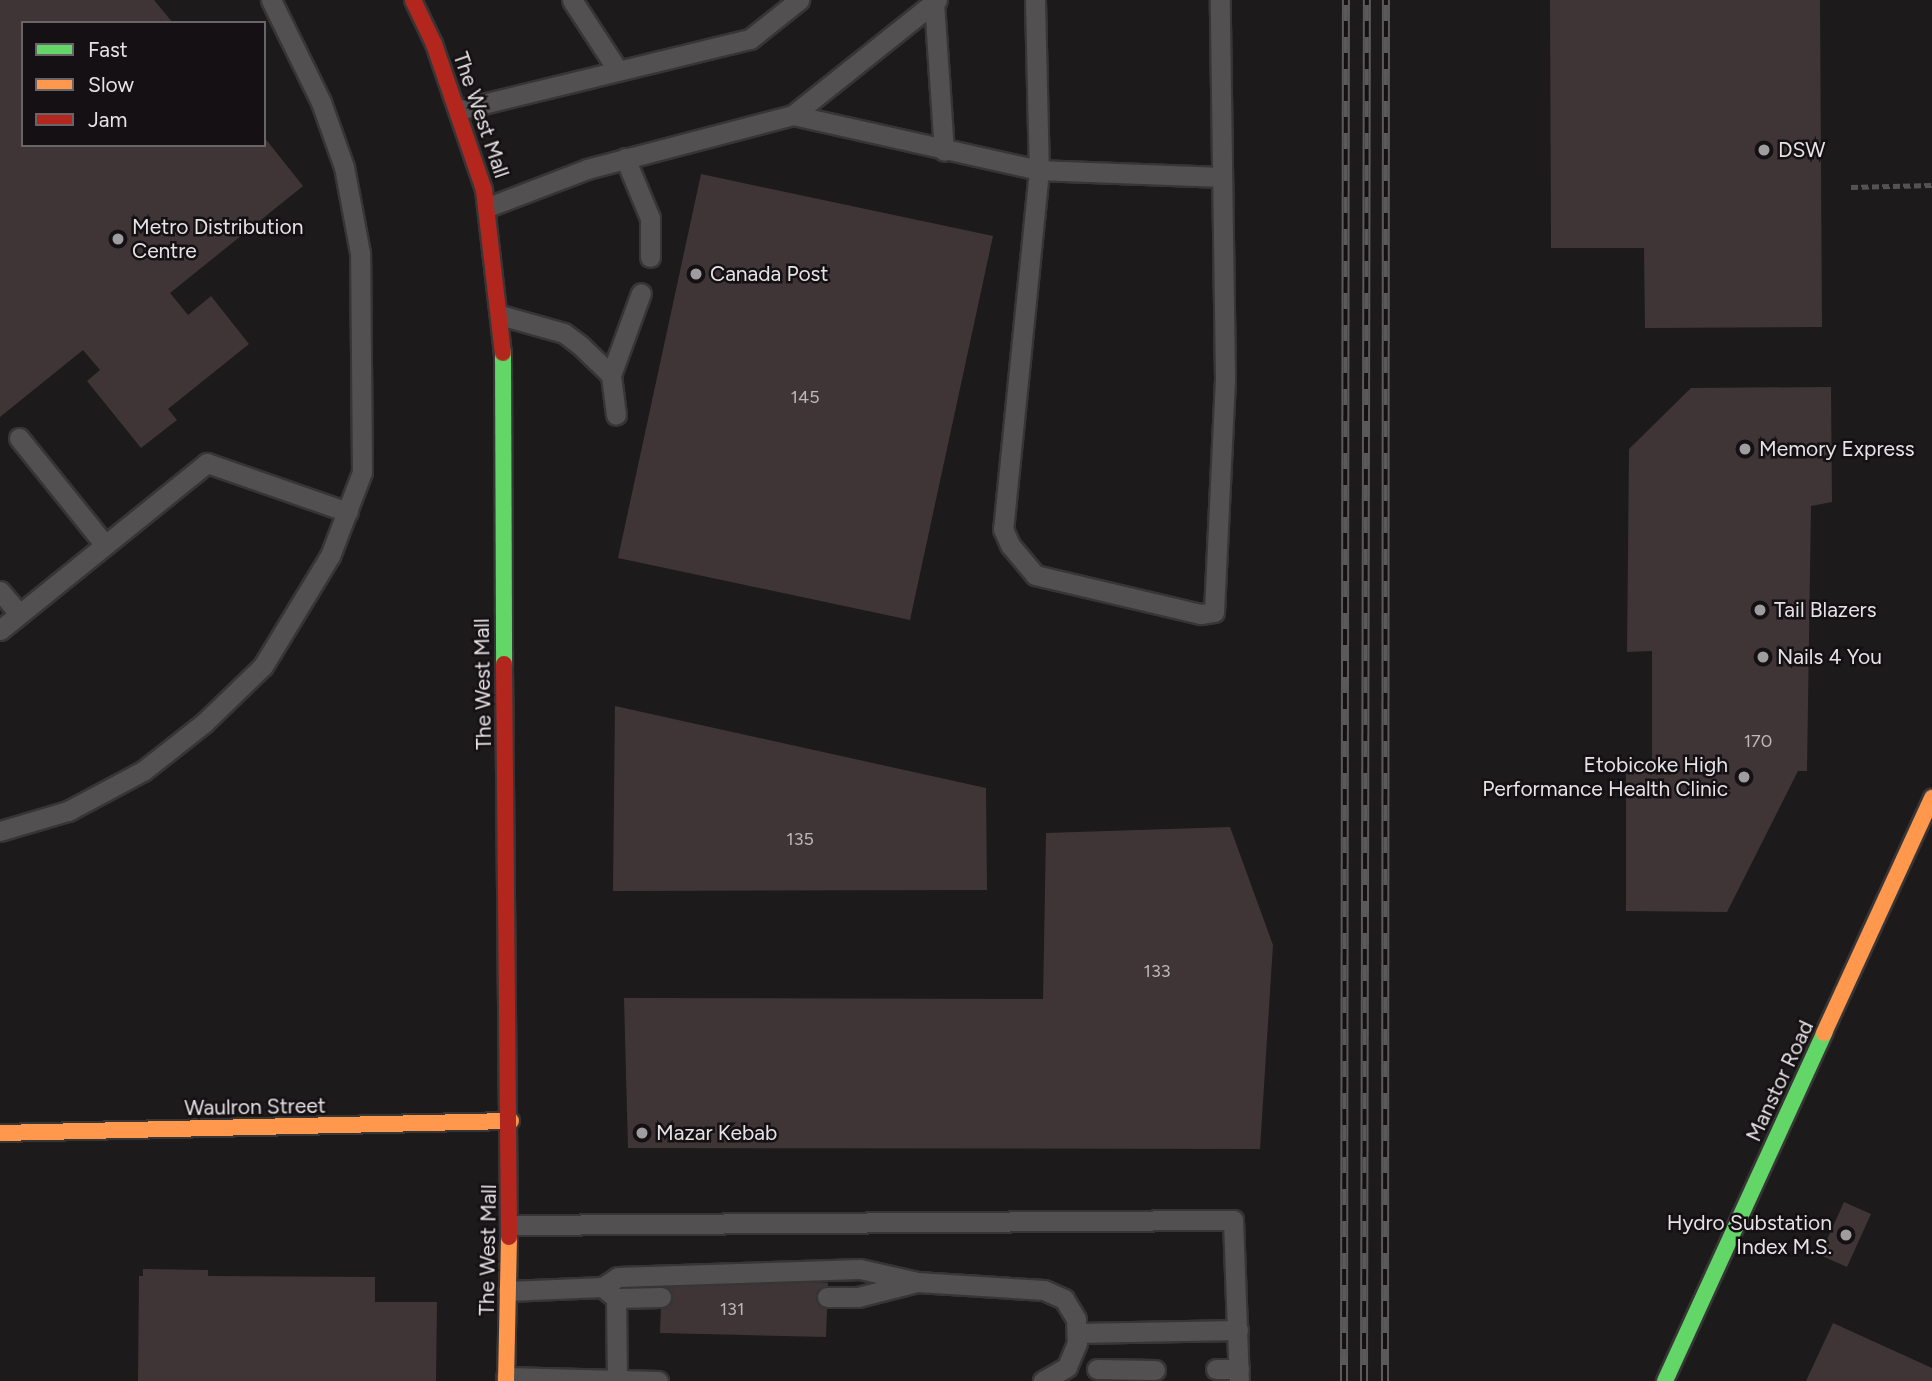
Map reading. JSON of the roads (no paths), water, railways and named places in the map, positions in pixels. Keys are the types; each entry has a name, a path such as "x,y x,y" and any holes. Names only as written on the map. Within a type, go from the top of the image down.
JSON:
{"main road":[{"name":"The West Mall","path":"413,0 457,110 488,207 505,386 503,612 511,1121 506,1379"},
{"name":"Manstor Road","path":"1665,1381 1932,799"},
{"name":"Waulron Street","path":"0,1133 511,1121"}],"lane":[{"path":"0,831 68,811 143,771 204,723 263,666 330,556 362,472 360,253 339,154 321,102 271,0"},
{"path":"572,0 617,69"},
{"path":"457,110 617,69 750,39 799,0"},
{"path":"1035,0 1039,170 1003,528 1010,545 1035,575 1200,614 1214,612 1225,377 1220,177 1220,0"},
{"path":"936,1 944,151"},
{"path":"488,207 625,158 793,115 936,1"},
{"path":"793,115 944,151 1039,170 1220,177"},
{"path":"625,158 650,218 650,257"},
{"path":"616,415 611,375 641,293"},
{"path":"500,315 564,333 611,375"},
{"path":"19,438 105,545"},
{"path":"0,630 207,463 348,512"},
{"path":"0,591 19,614"},
{"path":"510,1225 1233,1220 1239,1375 1216,1369"},
{"path":"617,1379 609,1292 618,1277 860,1269 917,1282 1044,1290 1064,1299 1076,1319 1077,1333 1066,1367 1043,1381"},
{"path":"827,1297 859,1297 917,1282"},
{"path":"508,1291 609,1292 661,1297"},
{"path":"1077,1333 1238,1330"},
{"path":"1066,1367 1102,1375 1155,1370"},
{"path":"506,1379 658,1381"}],"railway":[{"path":"1344,1381 1346,0"},
{"path":"1364,1381 1367,0"},
{"path":"1385,1381 1386,0"}],"place":[{"name":"DSW","path":"1764,150"},
{"name":"Metro Distribution Centre","path":"118,239"},
{"name":"Canada Post","path":"696,274"},
{"name":"Memory Express","path":"1745,449"},
{"name":"Tail Blazers","path":"1760,610"},
{"name":"Nails 4 You","path":"1763,657"},
{"name":"Etobicoke High Performance Health Clinic","path":"1744,777"},
{"name":"Mazar Kebab","path":"642,1133"},
{"name":"Hydro Substation Index M.S.","path":"1846,1235"}]}
